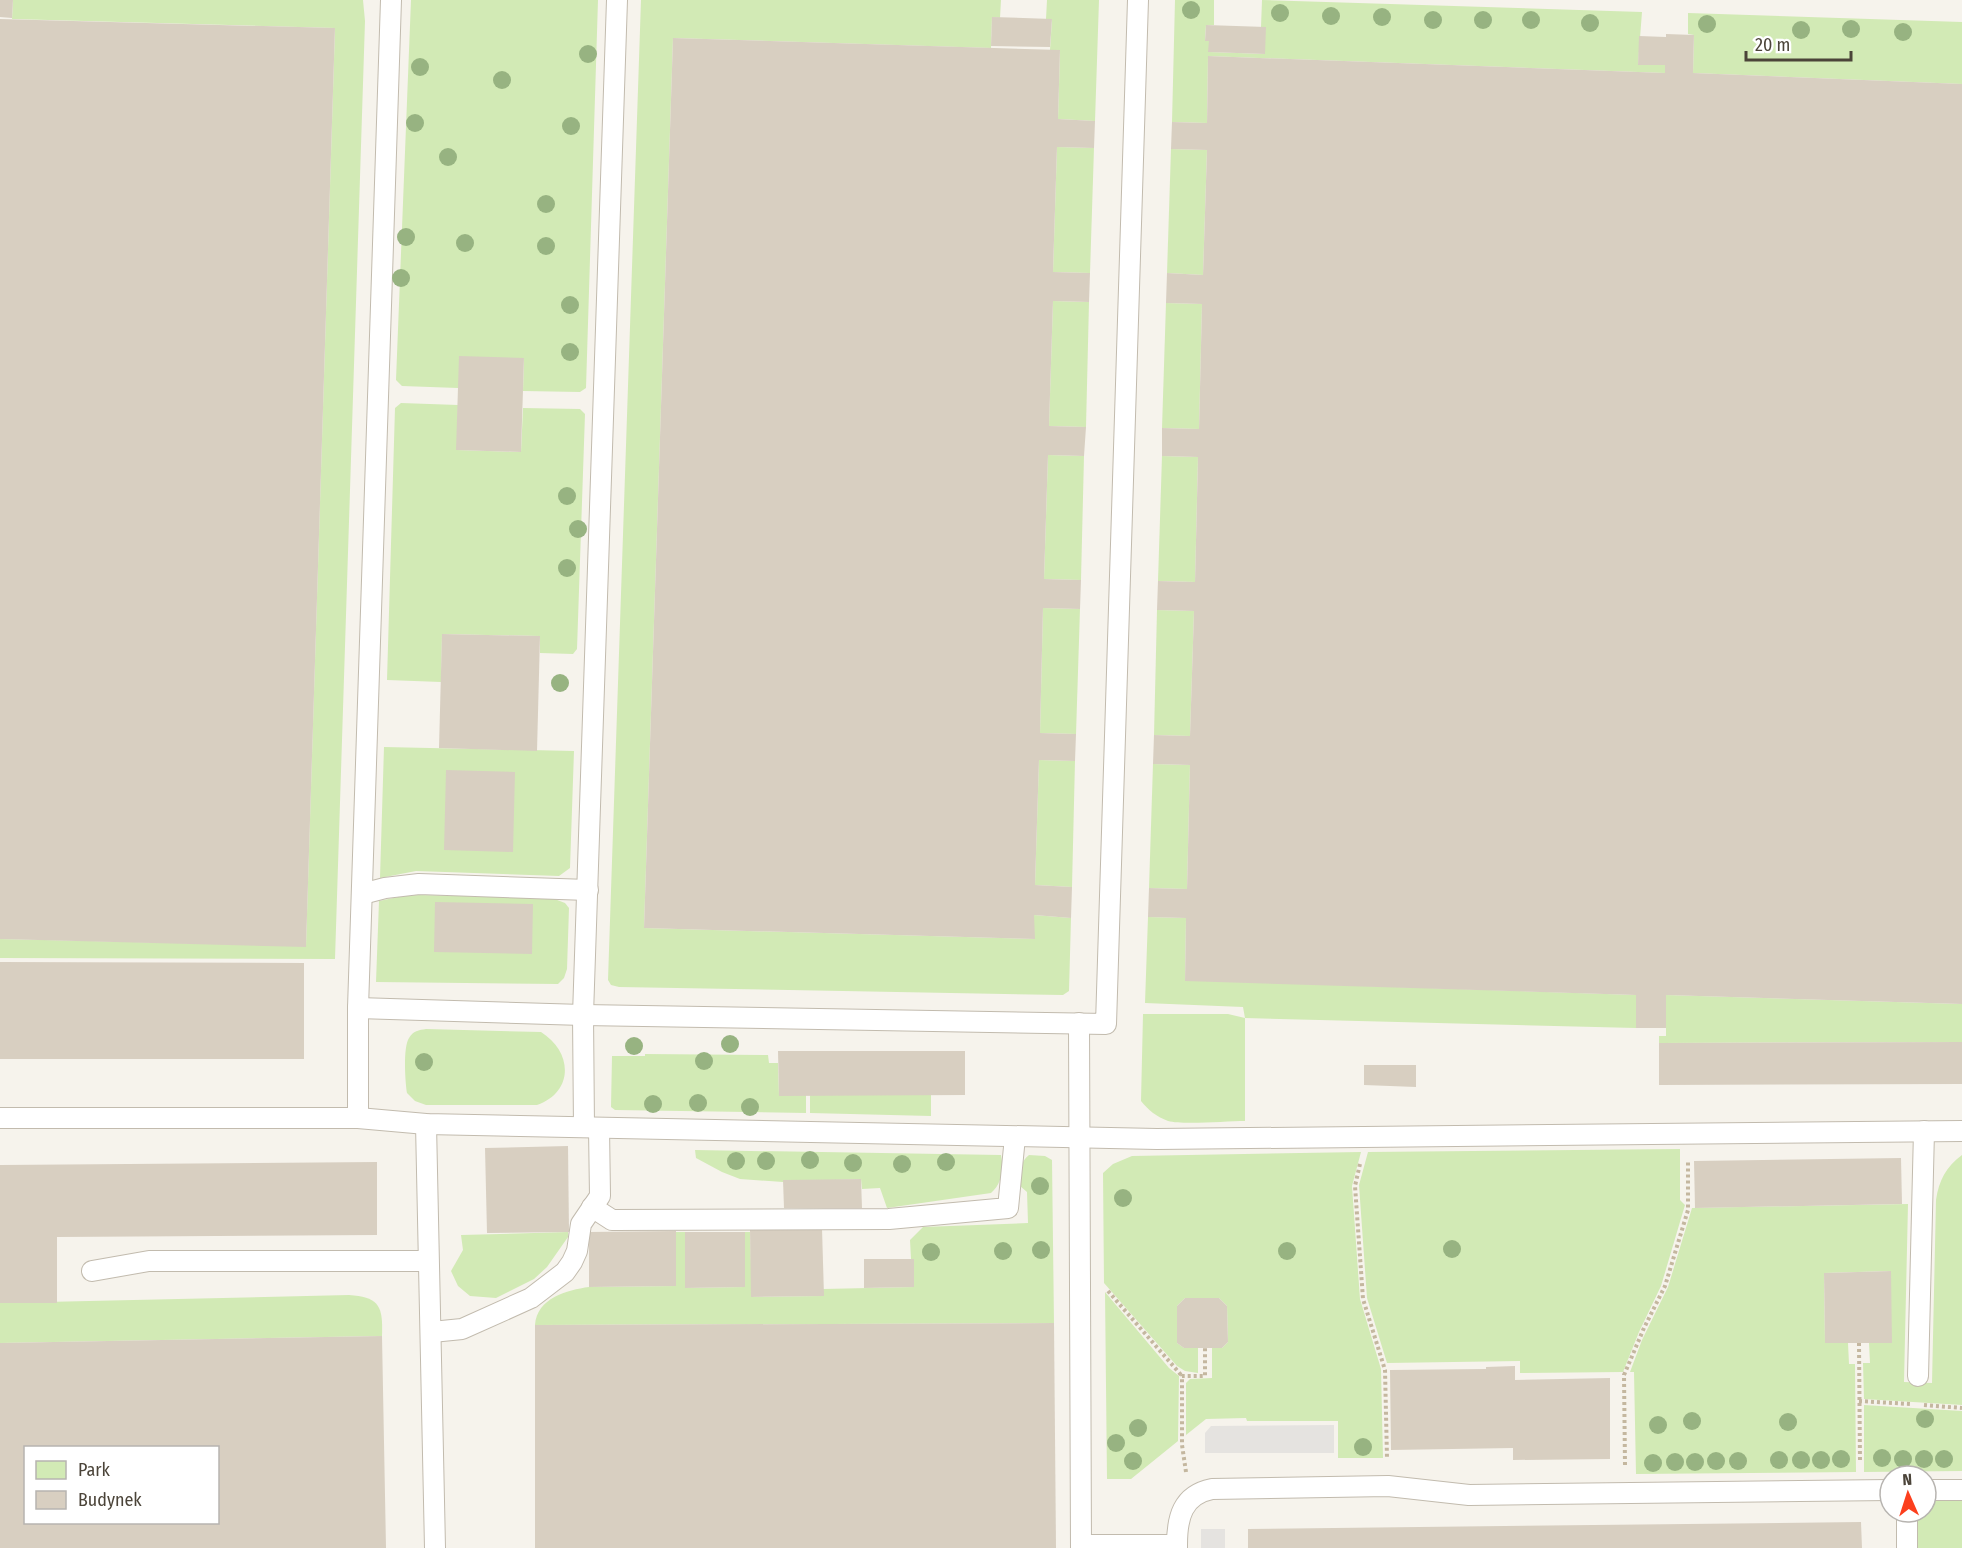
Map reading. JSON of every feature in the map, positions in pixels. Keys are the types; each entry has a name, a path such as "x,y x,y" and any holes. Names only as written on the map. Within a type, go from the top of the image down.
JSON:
{"lane":[{"path":"358,1118 358,1008 391,0"},
{"path":"432,1332 462,1329 531,1298 555,1280 572,1262 577,1251 580,1224 600,1196 591,1128 583,1015 616,0"},
{"path":"358,1008 583,1015 1106,1024 1138,0"},
{"path":"362,894 405,884 588,890"},
{"path":"1079,1023 1081,1546 1177,1547 1177,1528 1187,1503 1196,1494 1212,1490 1388,1486 1469,1495 1878,1490"},
{"path":"0,1118 358,1118 426,1124 1079,1138 1962,1131"},
{"path":"426,1124 435,1548"},
{"path":"1918,1376 1924,1131"},
{"path":"592,1207 612,1220 889,1219 1008,1208 1015,1137"},
{"path":"92,1271 149,1261 428,1261"},
{"path":"1938,1490 1962,1490"},
{"path":"1907,1524 1907,1548"}],"path":[{"path":"1626,1493 1624,1375 1665,1286 1688,1210 1688,1134"},
{"path":"1367,1137 1355,1186 1363,1299 1385,1370 1388,1486"},
{"path":"1080,1284 1104,1287 1182,1376 1184,1466 1196,1494"},
{"path":"1859,1343 1860,1490"},
{"path":"1182,1376 1205,1376 1205,1348"}],"green space":[{"path":"13,0 363,0 365,21 335,959 0,958 0,939 306,946 335,28 12,19"},
{"path":"411,0 598,0 586,388 580,392 523,391 524,358 458,388 402,386 396,380"},
{"path":"641,0 1001,0 1000,18 992,17 991,48 673,38 644,928 1034,939 1034,915 1071,918 1069,991 1063,995 619,987 611,985 608,980"},
{"path":"1047,0 1099,0 1095,121 1058,119 1060,51 1050,50 1052,19 1046,19"},
{"path":"1175,0 1214,0 1214,25 1206,25 1205,40 1209,41 1209,52 1265,54 1265,27 1261,27 1262,0 1642,12 1638,64 1665,65 1665,73 1208,56 1207,123 1172,122"},
{"path":"1688,13 1962,22 1962,84 1693,73 1694,35 1688,34"},
{"path":"1057,147 1094,148 1090,273 1053,272"},
{"path":"1171,149 1207,150 1203,275 1167,273"},
{"path":"1053,301 1089,302 1086,427 1049,426"},
{"path":"1166,303 1202,304 1199,429 1162,428"},
{"path":"401,403 458,405 457,450 521,452 523,408 580,409 585,414 577,649 573,654 540,653 540,636 442,634 441,682 387,680 395,408"},
{"path":"1048,455 1084,456 1081,580 1044,579"},
{"path":"1162,456 1198,457 1195,582 1158,581"},
{"path":"1043,608 1080,609 1076,734 1040,733"},
{"path":"1157,610 1194,611 1190,736 1154,735"},
{"path":"384,747 574,751 570,868 559,876 416,871 380,878"},
{"path":"1039,760 1075,761 1072,887 1035,885"},
{"path":"1153,764 1190,765 1187,889 1149,888"},
{"path":"419,895 552,898 565,903 569,908 567,969 564,978 558,984 376,982 379,901"},
{"path":"1148,917 1186,918 1185,980 1636,995 1636,1028 1245,1018 1243,1007 1145,1003"},
{"path":"1666,995 1962,1004 1962,1042 1659,1043 1659,1036 1666,1036"},
{"path":"1143,1014 1228,1014 1245,1018 1245,1121 1194,1123 1168,1121 1153,1113 1141,1101"},
{"path":"426,1029 541,1032 552,1040 564,1060 563,1081 558,1091 537,1105 426,1105 415,1101 407,1093 405,1056 407,1042 412,1034"},
{"path":"645,1054 768,1055 769,1063 778,1063 779,1095 806,1095 806,1113 615,1110 611,1107 612,1056 645,1056"},
{"path":"810,1094 931,1094 931,1116 810,1113"},
{"path":"1680,1149 1680,1200 1685,1205 1661,1286 1623,1372 1520,1373 1520,1361 1387,1363 1367,1298 1359,1185 1368,1152"},
{"path":"695,1150 1001,1155 1002,1170 998,1185 991,1193 887,1208 880,1188 862,1189 861,1179 783,1182 740,1179 696,1158"},
{"path":"1361,1152 1352,1186 1360,1299 1381,1369 1383,1458 1338,1458 1338,1421 1206,1419 1186,1435 1186,1383 1190,1379 1212,1378 1212,1348 1222,1348 1228,1342 1227,1306 1219,1298 1185,1298 1177,1306 1177,1343 1184,1348 1198,1348 1198,1373 1185,1371 1177,1366 1104,1283 1103,1173 1113,1164 1132,1156"},
{"path":"1029,1155 1045,1156 1052,1160 1054,1323 535,1325 541,1308 547,1302 572,1290 589,1287 676,1286 676,1232 685,1232 685,1288 745,1287 745,1232 750,1232 752,1297 823,1296 823,1289 914,1287 914,1259 911,1259 910,1240 923,1227 1028,1223 1027,1192 1020,1186 1020,1177 1022,1165"},
{"path":"1962,1155 1962,1405 1864,1399 1863,1363 1870,1363 1869,1343 1890,1271 1824,1273 1825,1343 1848,1343 1849,1364 1855,1364 1856,1472 1636,1474 1634,1372 1630,1372 1642,1340 1668,1287 1692,1208 1908,1204 1904,1382 1932,1383 1936,1200 1944,1174"},
{"path":"568,1232 568,1237 547,1267 534,1279 496,1298 470,1296 458,1286 451,1271 463,1250 461,1235"},
{"path":"1105,1292 1169,1368 1179,1376 1178,1441 1131,1479 1107,1479"},
{"path":"349,1295 367,1298 378,1305 382,1318 382,1336 0,1343 0,1303"},
{"path":"1864,1405 1962,1411 1962,1471 1938,1471 1938,1464 1878,1464 1878,1472 1864,1472"},
{"path":"1938,1499 1962,1499 1962,1548 1918,1548 1918,1524 1938,1524"}],"shaded area":[{"path":"1334,1425 1334,1453 1205,1453 1205,1433 1211,1426"},
{"path":"1201,1529 1225,1529 1225,1548 1201,1548"}],"building":[{"path":"0,0 13,0 12,18 0,17"},
{"path":"992,17 1052,19 1050,47 991,46"},
{"path":"0,19 335,28 306,947 0,939"},
{"path":"1206,25 1266,27 1265,54 1208,52 1209,41 1205,41"},
{"path":"1666,34 1694,35 1693,73 1962,84 1962,1004 1666,995 1666,1028 1636,1028 1636,995 1185,981 1186,918 1148,917 1149,888 1187,889 1190,765 1153,764 1154,735 1190,736 1194,611 1157,610 1158,581 1195,582 1198,457 1162,456 1162,428 1199,429 1202,304 1166,303 1167,273 1203,275 1207,150 1171,149 1172,122 1207,123 1208,56 1665,73 1665,65 1638,65 1639,36 1666,37"},
{"path":"673,38 1060,50 1058,119 1095,121 1094,148 1057,147 1053,272 1090,273 1089,302 1053,301 1049,426 1086,427 1084,456 1048,455 1044,579 1081,580 1080,609 1043,608 1040,733 1076,734 1075,761 1039,760 1035,885 1072,887 1071,918 1034,915 1035,939 644,928"},
{"path":"459,356 524,358 521,452 456,450"},
{"path":"442,634 540,636 537,751 439,748"},
{"path":"446,770 515,772 513,852 444,850"},
{"path":"435,902 533,904 532,954 434,952"},
{"path":"0,962 304,963 304,1059 0,1059"},
{"path":"1962,1042 1962,1084 1659,1085 1659,1043"},
{"path":"778,1051 965,1051 965,1095 779,1096"},
{"path":"1364,1065 1416,1065 1416,1087 1364,1085"},
{"path":"568,1146 569,1232 487,1233 485,1148"},
{"path":"1901,1158 1902,1204 1695,1208 1694,1161"},
{"path":"377,1162 377,1235 57,1237 57,1303 0,1303 0,1165"},
{"path":"861,1179 862,1208 784,1208 783,1180"},
{"path":"822,1228 824,1296 751,1297 750,1229"},
{"path":"676,1231 676,1286 589,1287 589,1232"},
{"path":"685,1232 745,1232 745,1287 685,1288"},
{"path":"864,1259 914,1259 914,1287 864,1288"},
{"path":"1891,1271 1892,1343 1825,1343 1824,1273"},
{"path":"1185,1298 1219,1298 1227,1306 1228,1342 1222,1348 1184,1348 1177,1343 1177,1306"},
{"path":"1054,1323 1056,1548 535,1548 535,1325"},
{"path":"382,1336 386,1548 0,1548 0,1343"},
{"path":"1515,1366 1515,1380 1610,1378 1610,1459 1513,1460 1513,1448 1391,1450 1390,1370 1486,1369 1486,1367"},
{"path":"1861,1522 1862,1548 1248,1548 1248,1529"}]}
